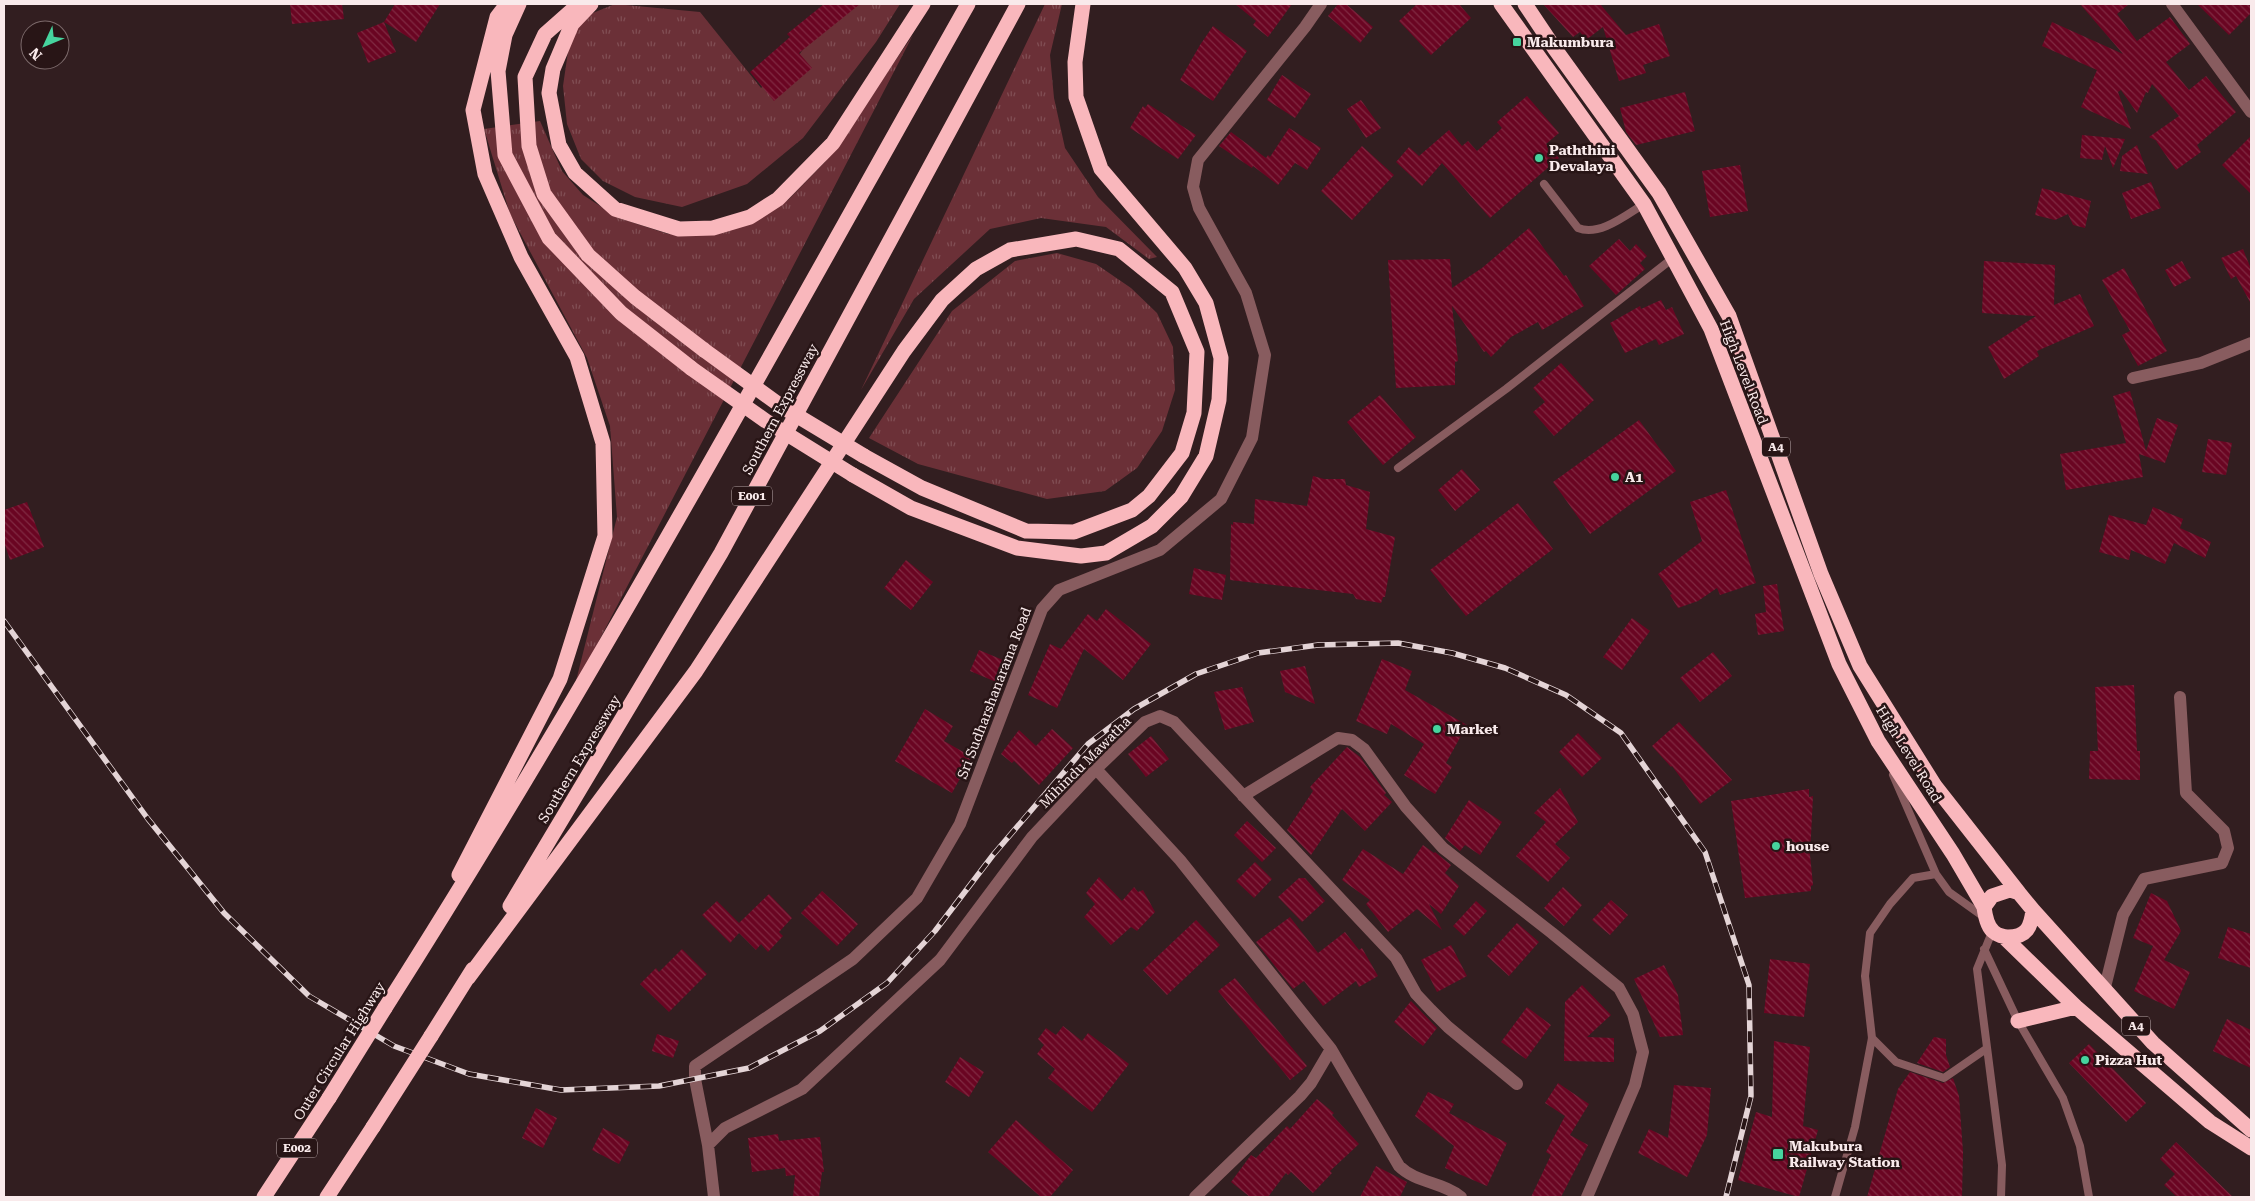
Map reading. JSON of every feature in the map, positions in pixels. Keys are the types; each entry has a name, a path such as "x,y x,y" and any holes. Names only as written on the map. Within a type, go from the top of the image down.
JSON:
{"highway":[{"path":"424,946 474,843 560,679 605,536 603,444 577,357 521,257 485,174 473,110 497,17 507,4"},
{"path":"519,4 505,36 498,71 505,155 549,238 621,313 691,368 766,422 911,508 1017,548 1081,556 1106,553 1152,526 1181,497 1206,456 1219,400 1221,358 1206,303 1185,268 1101,169 1076,97 1075,62 1083,4"},
{"path":"328,1197 468,978 696,671 904,351 942,300 976,269 1010,250 1076,239 1120,249 1172,292 1197,352 1194,413 1182,452 1149,496 1132,510 1074,532 1026,530 922,488 864,456 781,406 634,297 588,256 544,194 529,146 525,77 545,34 579,4"},
{"path":"591,4 572,24 553,69 549,92 559,145 575,173 615,208 679,229 713,228 750,217 778,199 833,143 923,4"},
{"path":"424,946 497,830 704,475 968,4"},
{"name":"Southern Expressway","path":"468,978 720,553 1018,4"},
{"name":"High Level Road","path":"1501,4 1644,204 1711,329 1839,664 1878,741 1953,854 1992,923 2076,1007 2210,1122 2251,1148"},
{"name":"High Level Road","path":"1525,4 1555,50 1659,193 1729,316 1821,574 1860,666 1935,786 2019,893"},
{"path":"2010,890 2019,893 2033,910 2032,923 2027,931 2018,937 1992,923 1992,896 2002,891 2010,890"},
{"name":"A4","path":"2033,910 2104,991 2153,1043 2251,1130"},
{"name":"Outer Circular Highway","path":"264,1197 329,1098 424,946"},
{"path":"2018,1021 2076,1007"}],"street":[{"name":"Sri Sudharshanarama Road","path":"714,1197 708,1146 695,1079 695,1066 853,959 917,898 960,824 1042,609 1059,590 1160,550 1221,499 1252,438 1265,355 1246,293 1199,208 1193,186 1198,160 1305,27 1321,4"},
{"path":"2172,4 2251,112"},
{"path":"2132,378 2201,363 2251,343"},
{"path":"2104,991 2123,915 2144,879 2222,863 2228,848 2224,831 2186,793 2180,697"},
{"name":"Mihindu Mawatha","path":"708,1146 725,1128 802,1090 940,960 1032,837 1096,769 1145,722 1160,716 1174,722 1396,958 1416,994 1431,1010 1448,1027 1517,1084"},
{"path":"1244,796 1338,738 1352,740 1364,749 1406,807 1443,848 1619,988 1633,1014 1643,1052 1636,1085 1587,1197"},
{"path":"1096,769 1180,860 1331,1049 1399,1166 1407,1173 1449,1190 1460,1197"},
{"path":"1195,1197 1300,1096 1311,1083 1331,1049"}],"lane":[{"path":"1544,184 1578,228 1586,232 1602,228 1644,204"},
{"path":"1398,468 1506,390 1673,258"},
{"path":"1878,741 1936,874 1949,892 1992,923 1977,969 2002,1165 2001,1197"},
{"path":"1835,1197 1855,1127 1872,1038 1865,976 1870,933 1890,904 1913,878 1936,874"},
{"path":"1984,949 2018,1021 2063,1098 2080,1146 2088,1197"},
{"path":"1872,1038 1896,1062 1944,1078 1986,1049"}],"green space":[{"path":"615,4 700,12 761,88 795,61 834,4 900,4 876,42 803,138 747,184 682,207 635,197 603,181 581,159 567,124 563,86 570,38 583,17"},
{"path":"1045,4 1062,4 1050,55 1054,98 1065,148 1098,197 1157,257 1149,259 1106,227 1041,218 990,229 914,299 861,390"},
{"path":"913,35 574,689 617,517 610,426 587,358 510,214 484,129 540,121 562,171 583,195 619,218 668,234 708,235 748,224 788,200 825,162"},
{"path":"1057,253 1096,264 1131,288 1157,313 1173,347 1175,390 1162,431 1137,468 1105,491 1047,499 918,464 869,438 952,311 1015,261"}],"building":[{"path":"290,4 342,4 344,19 292,24"},
{"path":"395,4 440,4 416,42 384,22"},
{"path":"824,4 860,4 799,53 812,68 774,101 750,72 790,37 787,34"},
{"path":"1235,4 1292,4 1268,37 1253,25 1256,21"},
{"path":"1338,4 1346,4 1373,27 1360,43 1328,16"},
{"path":"1417,4 1459,4 1471,18 1431,55 1399,21"},
{"path":"1543,4 1600,4 1626,35 1659,24 1670,56 1643,65 1646,73 1619,81 1603,27 1586,40 1580,32 1573,37"},
{"path":"2080,4 2129,4 2117,14 2137,41 2170,17 2190,44 2166,62 2189,90 2206,76 2236,112 2197,145 2201,152 2176,170 2156,141 2159,142 2149,137 2179,116 2152,84 2148,93 2146,92 2137,113 2121,90 2118,92 2131,129 2081,107 2097,70 2042,46 2052,22 2123,54"},
{"path":"2197,4 2251,4 2251,13 2229,35"},
{"path":"384,22 396,52 368,63 357,33"},
{"path":"1213,26 1247,51 1213,101 1180,80"},
{"path":"1282,75 1311,94 1295,118 1267,100"},
{"path":"1685,92 1695,131 1636,145 1626,132 1620,108"},
{"path":"1527,96 1559,133 1546,144 1559,158 1490,218 1442,163 1422,186 1396,162 1409,147 1419,156 1449,130 1462,146 1468,141 1477,151 1502,128 1497,122"},
{"path":"1361,100 1381,128 1366,138 1347,109"},
{"path":"1148,104 1196,135 1178,159 1130,128 1143,106 1145,108"},
{"path":"1289,128 1321,148 1307,170 1295,163 1278,185 1253,166 1252,168 1219,146 1231,132 1266,158 1268,155 1270,157"},
{"path":"2082,135 2125,139 2113,168 2105,146 2102,160 2080,158"},
{"path":"2251,136 2251,194 2222,165"},
{"path":"2137,145 2148,174 2120,171 2122,156"},
{"path":"1362,146 1394,175 1352,220 1321,191"},
{"path":"1740,165 1748,211 1710,217 1702,171"},
{"path":"2151,182 2161,208 2131,219 2122,193"},
{"path":"2042,188 2091,201 2085,228 2073,225 2068,214 2055,220 2035,215"},
{"path":"1529,228 1564,276 1566,275 1584,306 1542,330 1538,322 1511,337 1491,357 1486,351 1484,352 1452,306 1458,361 1455,362 1455,385 1396,388 1388,260 1450,259 1452,288 1482,268"},
{"path":"1619,239 1630,251 1636,244 1647,256 1640,263 1645,269 1616,295 1589,266"},
{"path":"2243,249 2251,269 2251,304 2236,276 2231,279 2221,258"},
{"path":"1984,261 2055,265 2054,305 2080,294 2094,326 2037,351 2039,356 2004,379 1988,347 2036,316 1982,313"},
{"path":"2182,261 2191,278 2174,287 2165,270"},
{"path":"2124,268 2167,351 2138,366 2122,335 2130,331 2102,280"},
{"path":"1661,300 1666,310 1672,307 1684,334 1659,345 1656,339 1625,353 1610,323 1640,306 1641,309"},
{"path":"1561,363 1594,400 1554,436 1533,412 1545,402 1533,388"},
{"path":"2130,391 2146,451 2157,418 2178,425 2165,463 2139,454 2143,477 2066,490 2060,454 2126,443 2113,396"},
{"path":"1380,395 1416,437 1383,465 1347,422"},
{"name":"A1","path":"1639,420 1676,471 1590,534 1553,482"},
{"path":"2208,439 2232,443 2226,475 2202,472"},
{"path":"1462,469 1480,490 1455,511 1438,490"},
{"path":"1313,476 1324,479 1345,479 1346,485 1370,492 1366,529 1395,537 1385,597 1383,597 1381,603 1356,599 1353,594 1230,580 1231,524 1233,525 1233,522 1254,524 1255,499 1307,506"},
{"path":"1726,490 1756,583 1720,595 1717,588 1698,601 1678,608 1670,595 1672,594 1658,574 1702,541 1690,502"},
{"path":"27,502 44,547 10,560 4,542 4,510"},
{"path":"1518,503 1553,549 1466,616 1430,570"},
{"path":"2153,507 2183,519 2180,528 2211,542 2205,558 2174,543 2165,564 2131,550 2129,560 2099,552 2109,515 2146,525"},
{"path":"906,560 933,582 911,610 884,588"},
{"path":"1194,568 1226,575 1222,600 1189,594"},
{"path":"1777,584 1784,631 1758,635 1755,614 1766,612 1763,586"},
{"path":"1106,609 1151,644 1123,680 1084,649 1057,708 1028,695 1050,644 1061,649 1088,614 1097,621"},
{"path":"1632,618 1650,631 1622,670 1603,657"},
{"path":"979,650 1010,663 1001,684 970,671"},
{"path":"1713,652 1732,676 1700,702 1680,678"},
{"path":"1382,659 1412,671 1405,690 1467,725 1446,763 1452,767 1435,794 1404,775 1424,744 1391,724 1387,734 1356,721"},
{"path":"1305,666 1315,704 1285,692 1280,671"},
{"path":"2134,685 2137,751 2140,751 2140,780 2089,779 2090,751 2098,751 2095,687"},
{"path":"1242,687 1254,722 1225,730 1214,692"},
{"path":"925,709 953,726 944,741 972,757 952,793 895,761"},
{"path":"1679,722 1732,780 1700,804 1672,766 1652,746"},
{"path":"1052,729 1073,748 1039,785 1014,761 1012,763 1001,754 1019,730 1036,746"},
{"path":"1578,733 1602,758 1582,777 1559,752"},
{"path":"1151,736 1169,759 1146,777 1128,754"},
{"path":"1347,747 1360,757 1386,793 1384,795 1392,802 1365,831 1342,809 1311,855 1287,830 1313,791 1310,787"},
{"path":"1560,788 1578,822 1555,844 1570,858 1548,882 1516,856 1546,822 1534,813"},
{"name":"house","path":"1809,789 1809,797 1813,796 1810,855 1813,885 1811,886 1811,891 1745,898 1731,801"},
{"path":"1469,800 1502,822 1480,855 1465,845 1460,851 1445,838"},
{"path":"1247,821 1276,848 1262,862 1234,835"},
{"path":"1423,845 1451,865 1445,873 1459,886 1441,914 1429,904 1442,930 1417,909 1388,932 1366,904 1370,900 1342,880 1363,849 1403,874"},
{"path":"1255,862 1272,879 1254,898 1236,881"},
{"path":"1099,877 1122,901 1134,887 1138,892 1143,890 1155,912 1137,931 1131,927 1111,945 1084,917 1095,904 1086,893"},
{"path":"1299,878 1305,878 1325,901 1302,922 1278,897"},
{"path":"1563,887 1582,905 1564,926 1544,908"},
{"path":"822,891 858,924 837,946 801,913"},
{"path":"2151,893 2167,901 2181,931 2164,960 2190,972 2174,1009 2134,991 2153,946 2133,938"},
{"path":"769,894 792,918 779,932 783,936 768,952 761,944 756,950 739,933 730,943 702,915 717,901 739,923"},
{"path":"1611,900 1628,915 1610,935 1592,920"},
{"path":"1476,901 1487,911 1464,936 1453,926"},
{"path":"1290,917 1318,953 1345,932 1359,950 1362,948 1378,976 1359,987 1356,981 1323,1006 1304,981 1293,989 1256,942"},
{"path":"1196,920 1220,945 1167,995 1143,970"},
{"path":"1517,923 1539,942 1509,976 1487,956"},
{"path":"2228,927 2251,934 2251,968 2218,958"},
{"path":"1451,945 1467,976 1437,992 1421,960"},
{"path":"682,949 707,974 669,1012 640,984 656,968 659,972"},
{"path":"1770,959 1810,964 1804,1017 1764,1013"},
{"path":"1664,965 1678,995 1683,1035 1660,1037 1634,979"},
{"path":"1235,978 1307,1066 1290,1080 1218,991"},
{"path":"1582,985 1611,1015 1587,1037 1614,1038 1614,1062 1564,1061 1565,1002"},
{"path":"1411,1001 1437,1028 1423,1046 1394,1022"},
{"path":"1527,1007 1551,1025 1526,1059 1501,1042"},
{"path":"2227,1019 2251,1030 2251,1068 2213,1051"},
{"path":"1063,1026 1082,1041 1088,1033 1129,1064 1092,1112 1048,1078 1055,1069 1037,1054 1044,1045 1038,1039 1046,1028 1056,1035"},
{"path":"657,1034 679,1041 673,1058 652,1051"},
{"path":"1934,1037 1946,1039 1946,1055 1950,1067 1943,1072 1917,1063"},
{"name":"Makubura Railway Station","path":"1774,1041 1810,1047 1803,1126 1818,1130 1799,1197 1738,1180 1756,1112 1772,1117"},
{"path":"2089,1044 2146,1103 2126,1122 2069,1063"},
{"path":"960,1057 984,1072 969,1097 945,1082"},
{"path":"1910,1072 1943,1083 1953,1078 1959,1096 1963,1152 1962,1197 1867,1197 1898,1089"},
{"path":"1558,1083 1589,1104 1570,1135 1588,1145 1561,1197 1531,1197 1551,1155 1546,1152 1565,1116 1545,1103"},
{"path":"1674,1085 1711,1088 1707,1135 1687,1177 1638,1153 1649,1129 1668,1138"},
{"path":"1428,1092 1454,1104 1449,1113 1507,1143 1487,1186 1445,1168 1454,1146 1415,1116"},
{"path":"1317,1099 1334,1113 1332,1115 1359,1144 1330,1171 1332,1173 1313,1193 1291,1172 1288,1175 1286,1173 1268,1197 1250,1197 1231,1182 1251,1155 1256,1158 1287,1126 1290,1129"},
{"path":"536,1108 557,1118 543,1148 522,1138"},
{"path":"1016,1120 1073,1170 1050,1197 1041,1197 988,1152"},
{"path":"603,1128 630,1142 619,1164 592,1150"},
{"path":"778,1134 779,1141 820,1137 824,1172 822,1172 819,1197 793,1197 795,1175 786,1176 785,1168 752,1172 748,1138"},
{"path":"2176,1142 2233,1197 2177,1197 2164,1185 2175,1174 2160,1159"},
{"path":"1376,1166 1407,1182 1400,1197 1360,1197"}],"railway":[{"path":"4,621 148,819 224,913 309,996 394,1046 469,1074 561,1090 659,1086 749,1068 820,1031 887,983 935,931 993,855 1088,744 1134,709 1196,674 1258,653 1318,645 1398,643 1452,653 1505,668 1566,695 1621,733 1705,852 1749,985 1751,1096 1726,1197"}],"place":[{"name":"Makumbura","path":"1517,42"},
{"name":"Paththini Devalaya","path":"1539,158"},
{"name":"A1","path":"1615,477"},
{"name":"Market","path":"1437,729"},
{"name":"house","path":"1776,846"},
{"name":"Pizza Hut","path":"2085,1060"},
{"name":"Makubura Railway Station","path":"1778,1154"}]}
